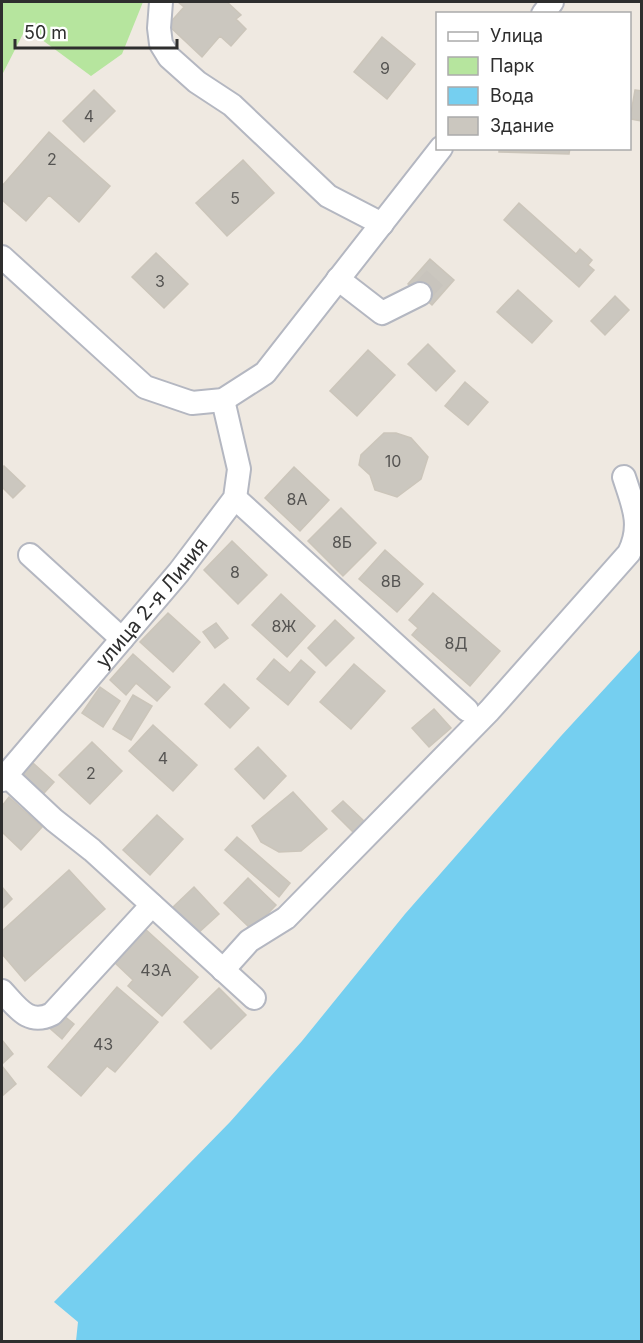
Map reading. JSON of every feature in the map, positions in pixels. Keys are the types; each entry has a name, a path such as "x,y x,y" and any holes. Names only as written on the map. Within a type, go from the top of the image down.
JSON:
{"street":[{"path":"161,2 159,28 161,44 169,57 197,82 232,105 328,196 382,224"},
{"path":"2,257 145,387 192,403 222,400 265,373 439,150"},
{"path":"338,279 382,314 420,294"},
{"name":"улица 2-я Линия","path":"4,778 179,572 235,498 239,469 222,400"},
{"path":"223,970 249,941 286,918 489,711 629,553 636,542 639,528 624,477"},
{"path":"235,498 467,710"},
{"path":"30,555 122,639"},
{"path":"4,778 92,850 254,998"},
{"path":"2,991 24,1014 33,1019 44,1018 52,1014 152,905"}],"green space":[{"path":"2,2 143,2 122,54 91,76 26,28 2,75"}],"water":[{"path":"641,649 641,1341 76,1341 78,1322 54,1302 230,1122 302,1041 405,914 561,736"}],"building":[{"path":"178,2 227,2 241,15 236,19 246,29 231,46 220,36 202,57 168,25 184,7"},
{"path":"382,37 415,64 387,99 354,72"},
{"path":"94,90 115,111 84,142 63,121"},
{"path":"635,90 642,91 642,121 631,119"},
{"path":"49,132 110,186 79,222 49,195 26,221 2,200 2,186"},
{"path":"499,150 570,150 569,154 499,152"},
{"path":"243,160 274,193 227,236 196,203"},
{"path":"519,203 576,254 580,249 592,260 588,265 594,270 579,287 504,220"},
{"path":"156,253 188,284 164,308 132,277"},
{"path":"430,259 454,280 432,305 408,284"},
{"path":"518,290 552,321 532,343 497,312"},
{"path":"615,296 629,310 605,335 591,321"},
{"path":"428,344 455,371 436,391 408,364"},
{"path":"368,350 395,375 357,416 330,391"},
{"path":"465,382 488,402 468,425 445,406"},
{"path":"384,433 396,433 411,438 428,457 421,479 397,497 375,490 370,475 359,465 361,455"},
{"path":"4,466 25,486 13,498 2,487"},
{"path":"294,467 329,500 300,531 265,498"},
{"path":"341,508 376,543 343,576 308,541"},
{"path":"232,541 267,575 238,604 204,570"},
{"path":"385,550 423,584 397,612 359,579"},
{"path":"433,593 500,651 470,686 412,635 418,628 409,620"},
{"path":"281,594 315,626 287,657 252,625"},
{"path":"168,613 200,642 173,672 140,642"},
{"path":"335,620 354,638 326,666 308,648"},
{"path":"216,623 228,638 215,648 203,632"},
{"path":"133,654 170,687 157,701 136,683 126,695 110,680"},
{"path":"274,659 290,673 301,660 315,672 288,705 257,679"},
{"path":"354,664 385,691 351,729 320,702"},
{"path":"224,684 249,708 230,728 205,704"},
{"path":"100,687 120,701 103,727 82,713"},
{"path":"133,695 152,706 131,740 113,729"},
{"path":"434,709 451,728 429,747 412,728"},
{"path":"153,725 197,765 173,791 129,751"},
{"path":"92,742 122,771 90,804 59,775"},
{"path":"258,747 286,776 264,799 235,769"},
{"path":"33,763 54,782 36,802 15,783"},
{"path":"293,792 327,829 301,851 279,852 261,842 252,826"},
{"path":"9,797 42,827 21,850 2,832 2,806"},
{"path":"343,801 365,822 354,833 332,811"},
{"path":"157,815 183,839 150,875 123,850"},
{"path":"237,837 290,883 279,897 225,850"},
{"path":"69,870 105,909 25,981 2,954 2,931"},
{"path":"248,878 276,905 252,930 224,903"},
{"path":"2,887 12,899 2,909"},
{"path":"194,887 219,914 196,935 172,908"},
{"path":"144,928 198,977 162,1016 128,986 133,980 114,962"},
{"path":"117,987 158,1022 115,1072 107,1066 81,1096 48,1067"},
{"path":"219,988 246,1015 211,1049 184,1022"},
{"path":"58,1011 74,1024 62,1039 46,1025"},
{"path":"2,1040 13,1054 2,1064"},
{"path":"2,1066 16,1084 2,1096"}],"tunnel":[{"path":"420,294 442,270"}]}
